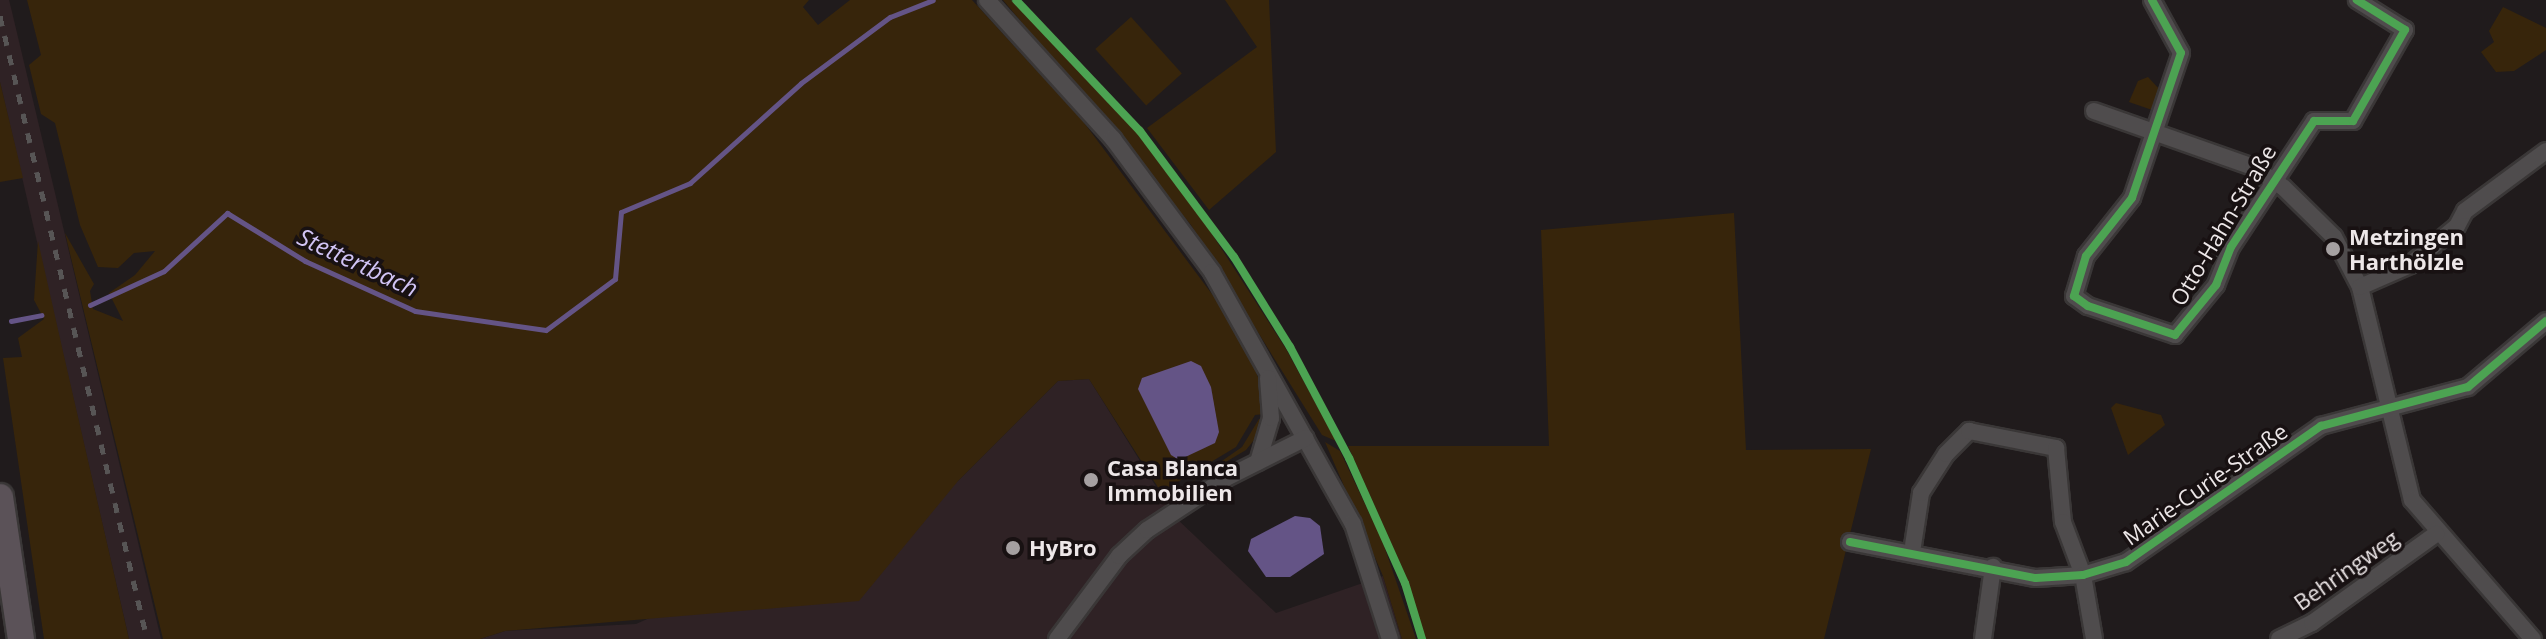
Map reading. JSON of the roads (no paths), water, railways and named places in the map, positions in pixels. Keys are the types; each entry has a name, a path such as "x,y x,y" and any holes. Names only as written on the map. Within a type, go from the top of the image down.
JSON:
{"highway":[{"path":"0,497 21,639"}],"street":[{"path":"987,0 1151,188 1212,272 1353,524 1390,639"},
{"path":"2152,0 2181,53 2155,132"},
{"name":"Otto-Hahn-Straße","path":"2155,132 2132,198 2086,256 2074,296 2088,306 2175,335 2216,285 2231,247 2314,121 2353,121 2405,30 2357,0"},
{"path":"2094,111 2235,159 2274,181 2334,237 2360,287 2406,486 2436,534 2533,639"},
{"path":"2360,287 2410,265 2457,226 2465,211 2546,151"},
{"name":"Marie-Curie-Straße","path":"1850,542 1993,567 2036,578 2083,575 2126,562 2321,426 2389,405 2468,387 2546,321"},
{"path":"1258,462 1271,418 1266,365"},
{"path":"1912,552 1921,493 1946,454 1969,431 2026,438 2056,448 2063,522 2083,575 2094,639"},
{"path":"1057,639 1119,556 1147,530 1258,462 1306,438"},
{"name":"Behringweg","path":"2279,639 2312,623 2436,534"},
{"path":"1983,639 1993,567"}],"waterway":[{"name":"Stettertbach","path":"90,305 164,271 227,213 305,261 415,311 546,330 615,279 621,212 690,183 801,83 890,17 933,0"},
{"name":"Stettertbach","path":"11,321 41,315"}],"railway":[{"path":"0,16 147,639"}],"place":[{"name":"Metzingen Harthölzle","path":"2333,249"},
{"name":"Casa Blanca Immobilien","path":"1091,480"},
{"name":"HyBro","path":"1013,548"}]}
